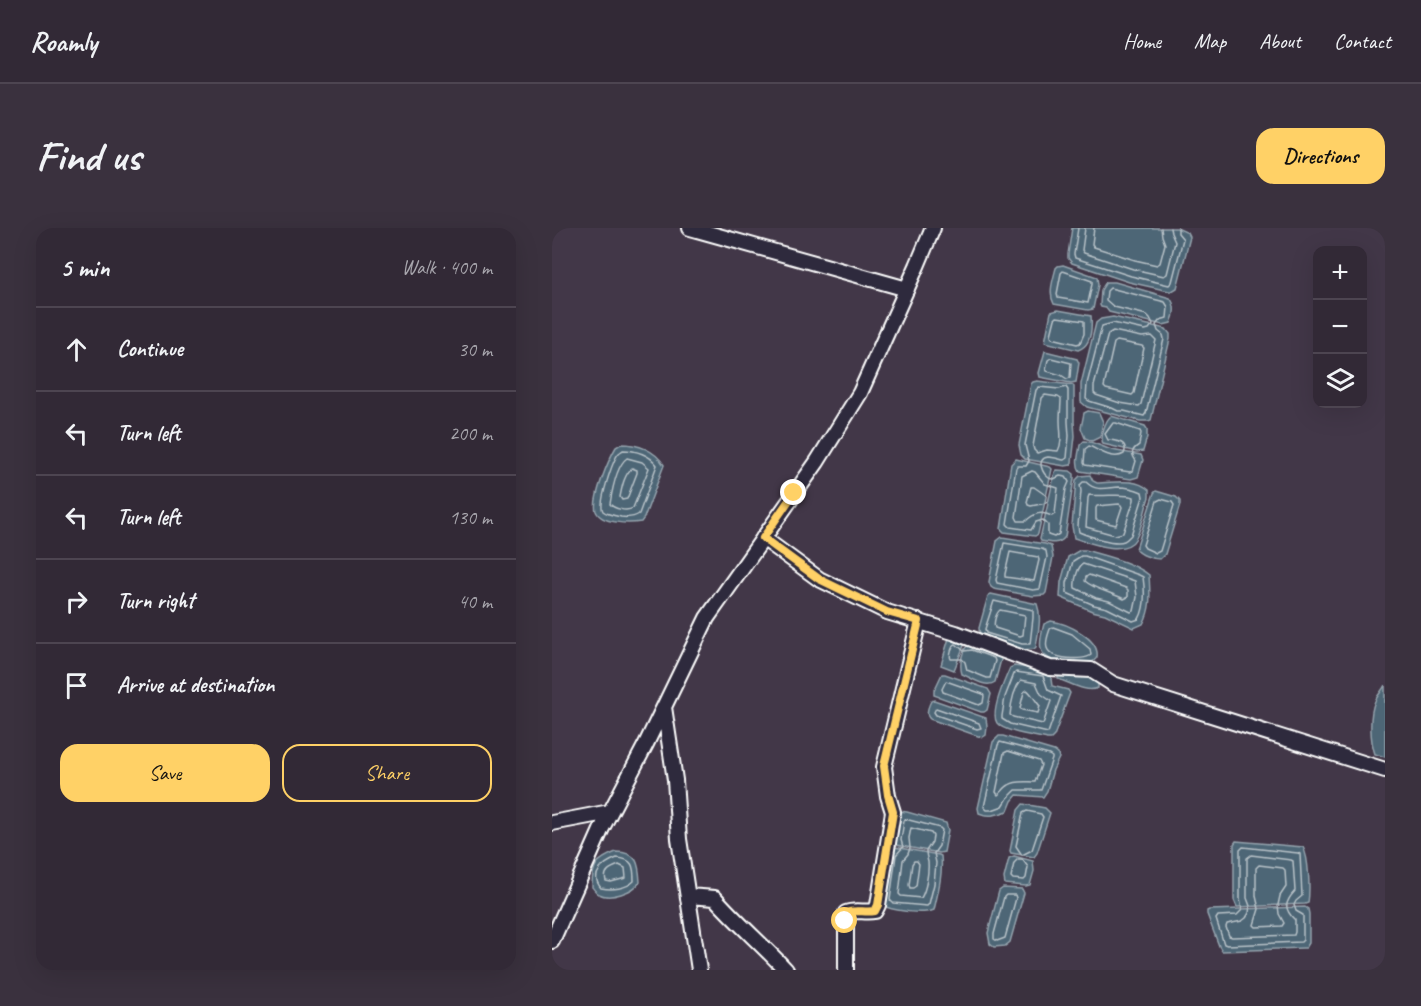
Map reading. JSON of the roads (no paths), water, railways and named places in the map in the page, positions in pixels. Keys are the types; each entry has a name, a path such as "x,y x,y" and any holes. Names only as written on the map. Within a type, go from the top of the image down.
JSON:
{"street":[{"path":"690,228 907,289"},
{"path":"552,940 610,812 707,618 817,462 860,393 933,228"},
{"path":"763,538 819,579 887,612 1006,650 1050,668 1091,669 1113,684 1385,770"},
{"path":"846,970 846,913 851,911 868,913 875,911 878,905 893,812 884,766 919,621"},
{"path":"664,707 675,780 679,839 699,970"},
{"path":"552,823 610,812"},
{"path":"688,896 715,898 786,970"}],"water":[{"path":"1072,228 1177,228 1188,233 1190,237 1177,288 1169,291 1129,282 1072,263 1068,254"},
{"path":"1063,265 1097,277 1098,285 1093,309 1054,304 1051,295 1052,282 1056,268"},
{"path":"1106,282 1115,282 1170,298 1174,310 1171,323 1163,325 1109,312 1106,308 1101,307 1101,290"},
{"path":"1058,310 1091,316 1090,336 1082,348 1078,350 1045,342 1051,312"},
{"path":"1113,317 1166,329 1170,334 1151,420 1140,421 1087,407 1081,402 1081,384 1096,323 1101,319"},
{"path":"1045,351 1077,359 1079,363 1076,382 1040,377"},
{"path":"1037,381 1073,385 1074,387 1075,436 1071,465 1025,459 1021,455 1019,445 1031,384"},
{"path":"1088,411 1099,413 1103,422 1100,437 1092,441 1085,438 1081,428 1084,413"},
{"path":"1111,416 1145,426 1147,437 1143,451 1137,452 1103,444 1104,429"},
{"path":"1084,441 1112,450 1141,455 1143,460 1138,477 1131,479 1080,471 1078,458 1080,445"},
{"path":"621,444 646,449 656,455 664,465 641,522 610,521 596,511 596,497 609,460 616,447"},
{"path":"1016,459 1052,469 1038,534 1035,536 1004,532 1001,529 1011,464"},
{"path":"1057,470 1070,471 1074,474 1074,478 1065,537 1051,543 1040,539"},
{"path":"1090,475 1097,483 1131,482 1149,490 1140,529 1131,544 1116,548 1074,538 1072,526 1076,480 1080,476"},
{"path":"1156,491 1176,497 1180,501 1165,554 1160,559 1147,556 1136,549"},
{"path":"1002,537 1051,546 1053,557 1044,595 1033,596 991,587 989,582 997,541"},
{"path":"1080,550 1135,566 1149,575 1149,606 1143,624 1134,628 1060,597 1061,582 1068,557"},
{"path":"991,594 1037,604 1039,625 1034,649 1022,650 980,636 979,628 988,596"},
{"path":"1051,621 1065,625 1088,638 1097,650 1096,659 1078,665 1055,661 1043,654 1040,646 1044,624"},
{"path":"949,638 965,643 954,670 941,665"},
{"path":"970,643 1002,656 995,682 983,684 962,674 962,657"},
{"path":"1014,666 1045,670 1052,674 1052,686 1068,690 1070,693 1051,739 1013,731 997,723 995,712 999,696 1010,668"},
{"path":"1061,673 1086,673 1098,681 1098,688 1084,689 1058,679"},
{"path":"942,674 988,689 991,694 987,710 981,712 934,695"},
{"path":"1385,685 1385,757 1375,754 1371,728 1373,707"},
{"path":"934,700 986,718 986,735 978,736 930,719 928,711 931,701"},
{"path":"999,736 1054,751 1059,758 1043,797 1017,795 1008,811 987,815 979,813 978,808 993,742"},
{"path":"1023,804 1045,808 1050,813 1034,857 1010,851 1018,810"},
{"path":"899,811 946,823 948,830 944,852 896,845"},
{"path":"1236,841 1303,847 1307,859 1308,903 1237,907 1234,900 1234,844"},
{"path":"894,847 941,856 941,876 934,910 917,912 886,907"},
{"path":"616,852 629,854 636,860 640,882 621,894 604,896 592,887 594,868 604,858"},
{"path":"1014,856 1033,861 1034,871 1030,885 1005,884 1004,878 1009,858"},
{"path":"1003,888 1022,889 1024,893 1010,942 1005,946 994,947 990,944 988,933 999,891"},
{"path":"1305,907 1309,914 1309,943 1306,948 1222,951 1207,914 1209,910"}]}
